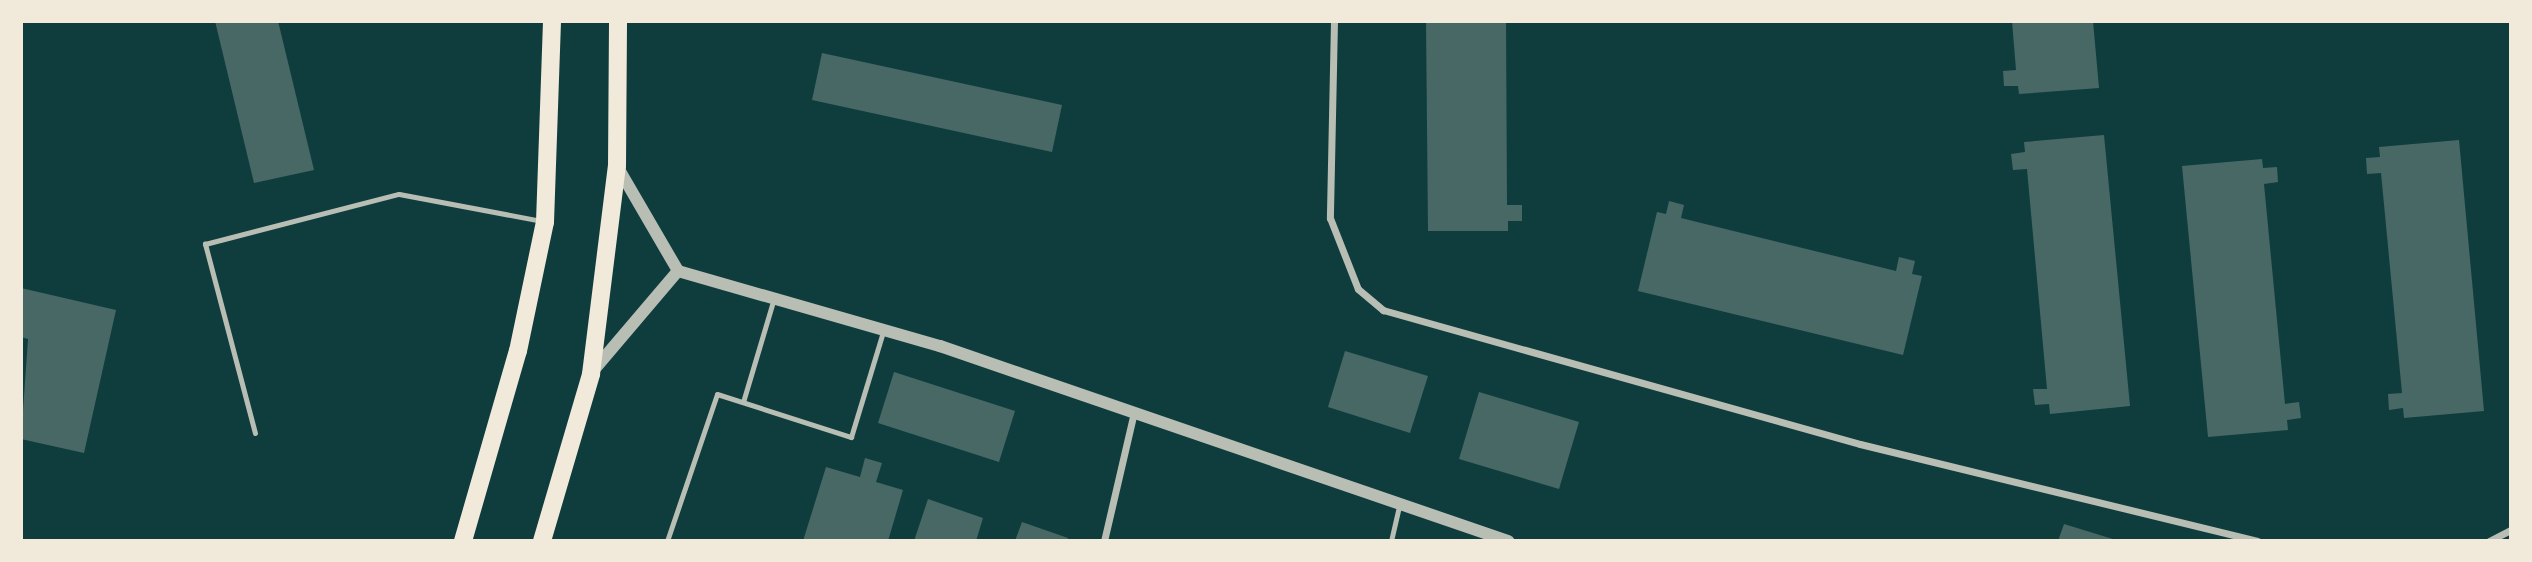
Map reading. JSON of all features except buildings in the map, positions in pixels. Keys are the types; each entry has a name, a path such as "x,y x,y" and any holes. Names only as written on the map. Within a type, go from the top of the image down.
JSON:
{"main road":[{"path":"463,541 517,351 545,222 552,21"},
{"path":"542,541 590,374 617,166 621,26"}],"street":[{"path":"1335,21 1330,218 1358,289 1382,310 1860,444 2257,541"},
{"path":"617,166 678,271 884,330 1399,507 1508,541"},
{"path":"590,374 678,271"},
{"path":"1104,541 1133,416"},
{"path":"2489,541 2511,530"}],"lane":[{"path":"255,433 205,244 399,194 545,222"},
{"path":"743,402 775,297"},
{"path":"667,541 717,394 851,437 884,330"},
{"path":"1391,541 1399,507"}]}
